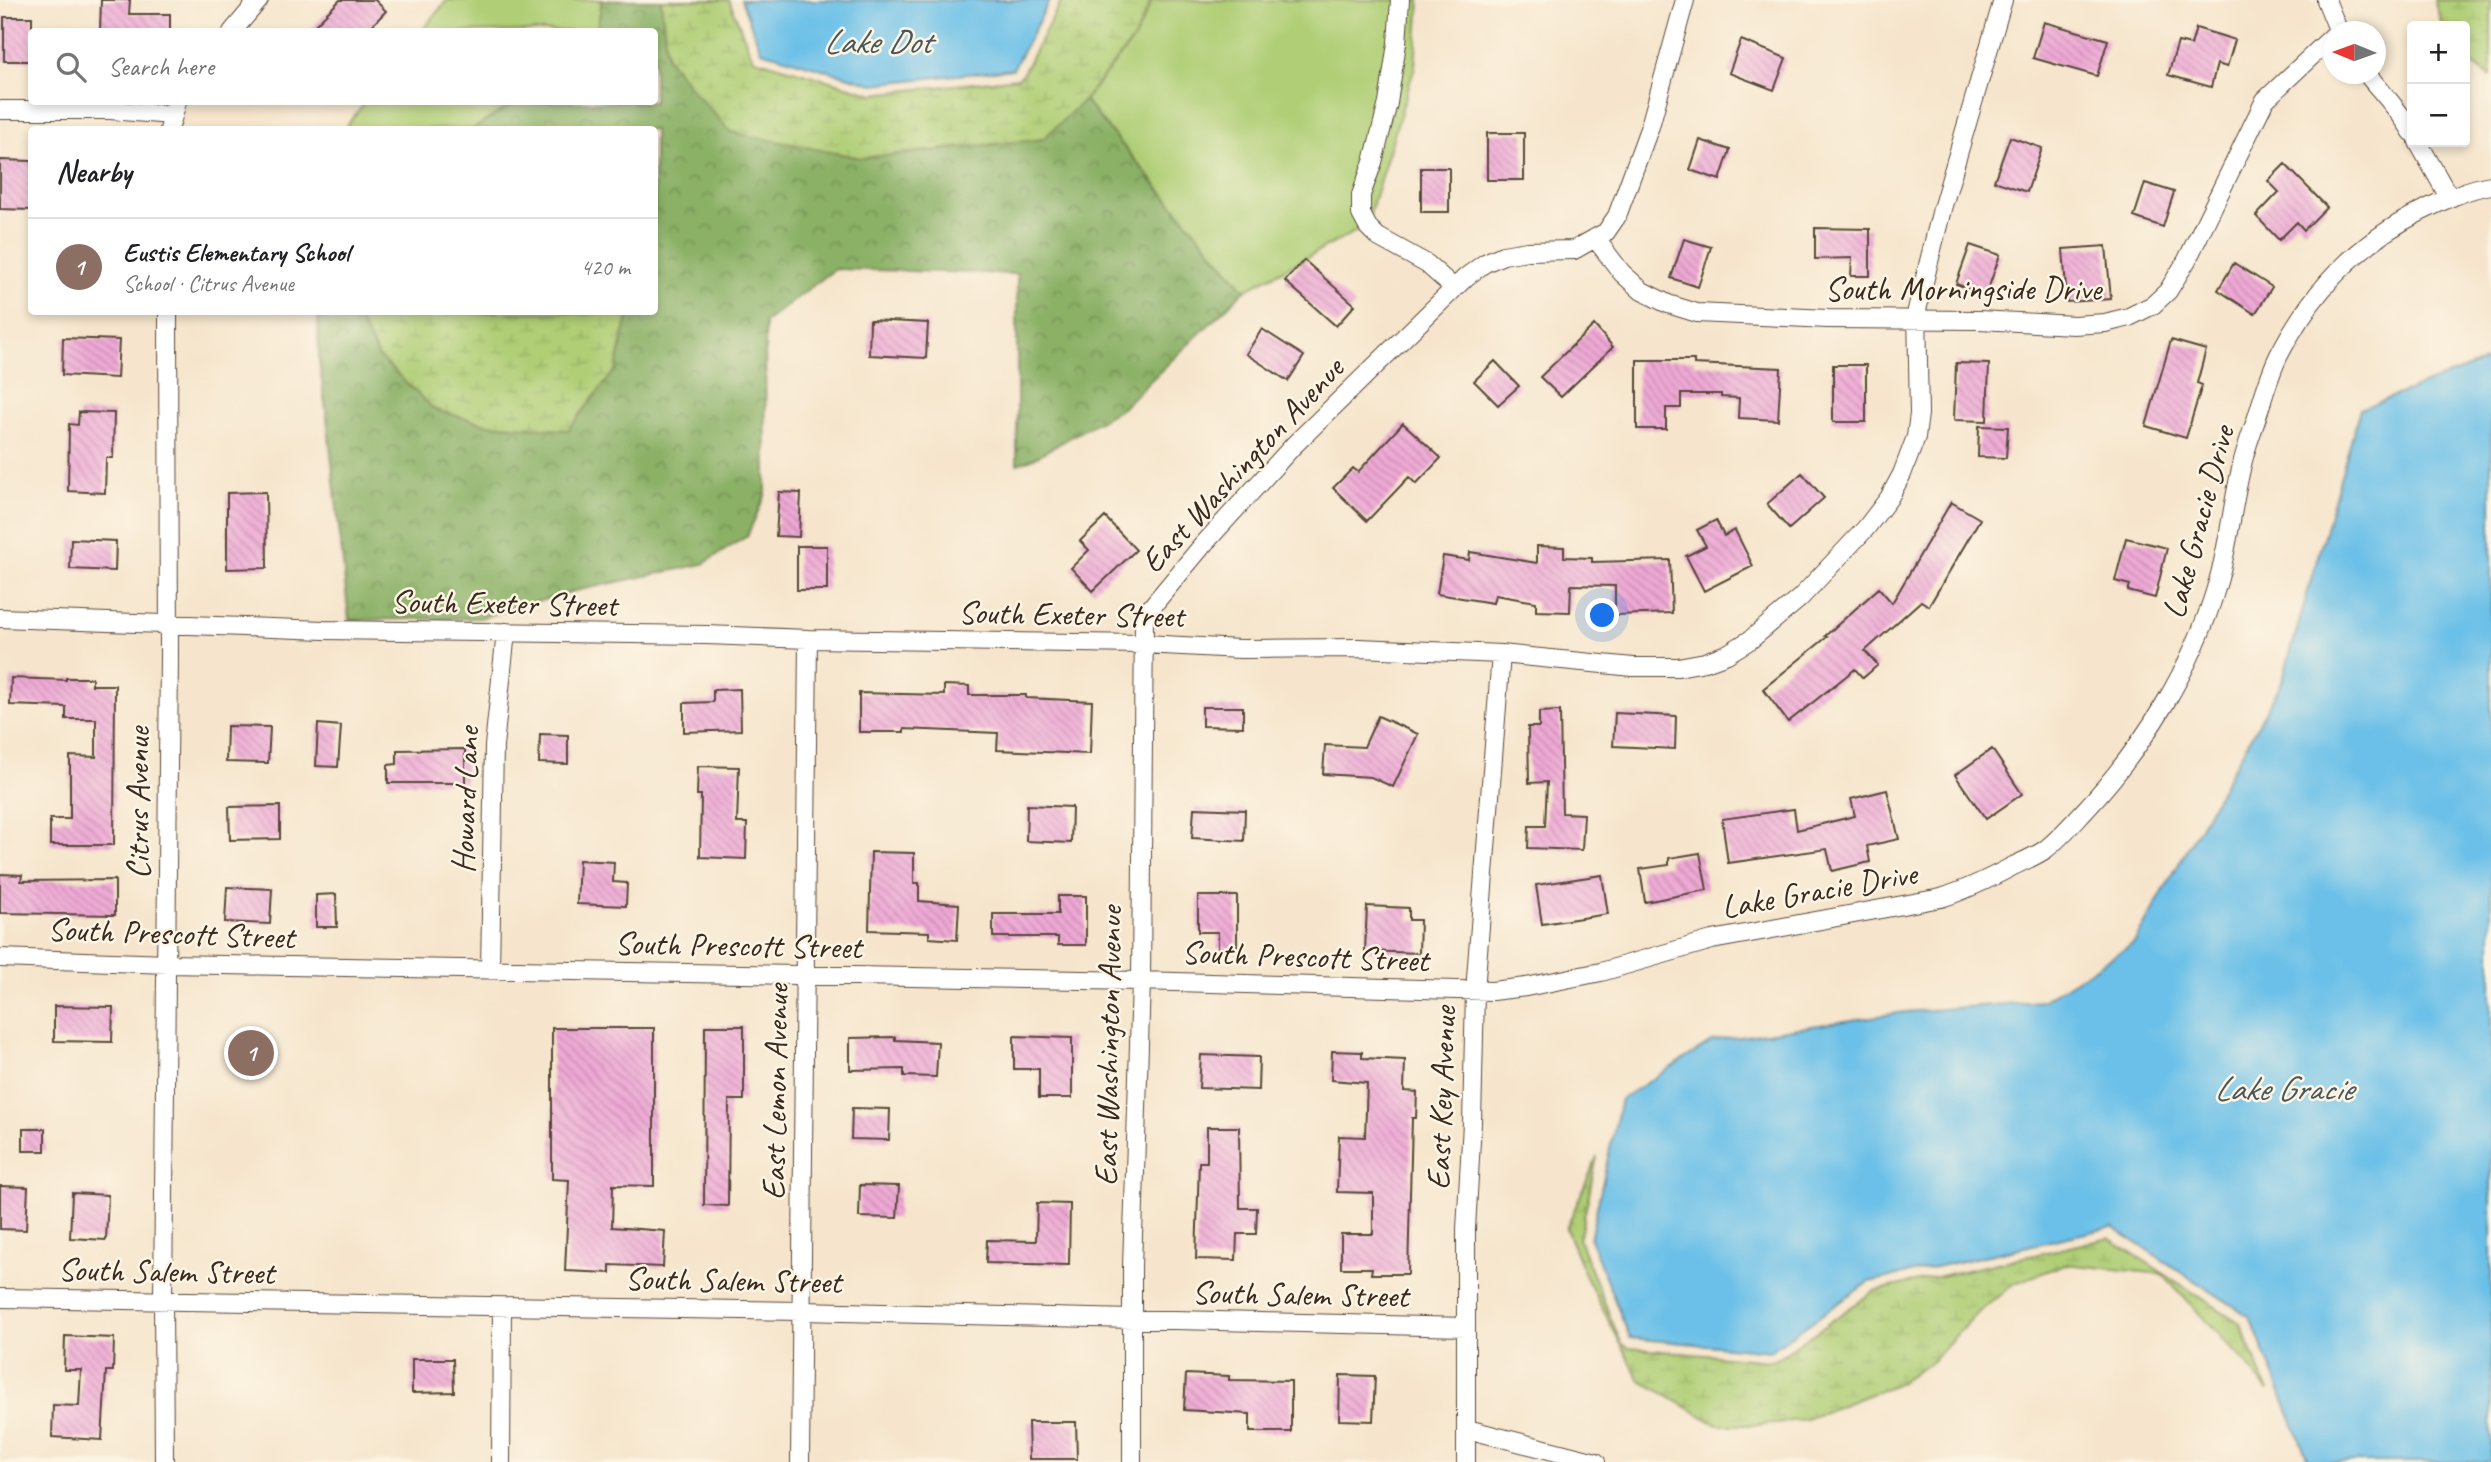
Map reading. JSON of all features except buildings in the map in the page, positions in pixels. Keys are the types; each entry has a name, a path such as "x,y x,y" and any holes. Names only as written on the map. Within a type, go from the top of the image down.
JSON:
{"street":[{"path":"235,28 259,0"},
{"path":"1400,0 1388,103 1373,162 1361,195 1361,214 1378,237 1427,264 1454,288"},
{"name":"East Washington Avenue","path":"1132,1462 1132,1319 1141,981 1144,616 1202,546 1293,446 1454,288 1485,263 1503,255 1527,251 1574,250 1606,232 1617,216 1650,126 1685,0"},
{"name":"South Exeter Street","path":"0,618 324,630 1144,644 1240,649 1359,648 1501,654 1633,667 1678,667 1705,662 1727,654 1750,640 1800,598 1866,528 1889,498 1902,474 1916,437 1919,414 1917,310 1942,209 2003,0"},
{"path":"2326,0 2334,21"},
{"name":"South Morningside Drive","path":"1595,238 1622,273 1642,290 1668,304 1697,313 2074,325 2105,323 2129,317 2152,305 2168,290 2187,260 2265,100 2323,45"},
{"path":"2375,84 2407,124"},
{"path":"0,110 110,110 173,115"},
{"path":"2421,147 2449,197"},
{"name":"Lake Gracie Drive","path":"1475,991 1526,987 1601,972 1713,940 1941,898 1970,888 2044,850 2088,807 2131,755 2179,677 2193,648 2217,586 2230,537 2242,463 2278,357 2296,326 2321,291 2350,258 2369,242 2399,222 2449,197 2491,185"},
{"name":"Citrus Avenue","path":"164,1462 169,623 167,315"},
{"name":"Howard Lane","path":"490,970 494,746 506,632"},
{"name":"East Lemon Avenue","path":"800,1462 808,639"},
{"name":"East Key Avenue","path":"1466,1462 1465,1327 1475,991 1501,654"},
{"name":"South Prescott Street","path":"0,958 168,964 1141,981 1475,991"},
{"name":"South Salem Street","path":"0,1298 802,1311 1465,1327"},
{"path":"501,1462 502,1307"},
{"path":"1467,1429 1596,1462"}],"green space":[{"path":"447,0 602,0 597,28 424,28"},
{"path":"602,0 661,0 667,57 731,132 861,158 1043,139 1084,100 1245,290 1122,408 1032,459 1017,464 1017,274 835,269 765,322 766,494 747,536 703,564 575,591 480,618 349,620 319,361 318,315 357,315 379,357 616,369 628,315 658,315 658,126 478,126 511,105 658,105 658,28 597,28"},
{"path":"661,0 729,0 755,59 874,94 1018,78 1062,0 1152,0 1134,39 1084,100 1043,139 861,158 731,132 667,57"},
{"path":"1152,0 1420,0 1415,66 1366,226 1245,290 1084,100 1134,39"},
{"path":"2434,0 2491,0 2491,77 2470,62 2470,21 2440,21"},
{"path":"363,105 511,105 478,126 346,126"},
{"path":"357,315 628,315 616,369 568,430 487,424 435,410 379,357"},
{"path":"1597,1157 1579,1240 1621,1343 1629,1348 1769,1361 1777,1359 1874,1291 2109,1238 2240,1323 2268,1391 2245,1362 2162,1274 2065,1264 2013,1284 1973,1317 1932,1361 1901,1382 1806,1419 1761,1425 1717,1425 1639,1379 1586,1277 1566,1229"}],"water":[{"name":"Lake Dot","path":"741,0 1050,0 1013,69 873,84 761,51"},
{"name":"Lake Gracie","path":"2491,359 2491,1462 2309,1462 2250,1317 2112,1227 1869,1282 1770,1351 1630,1338 1590,1239 1621,1099 1713,1041 1905,1012 2042,1001 2134,943 2282,682 2360,409"}],"place":[{"name":"Eustis Elementary School","path":"251,1053"}]}
